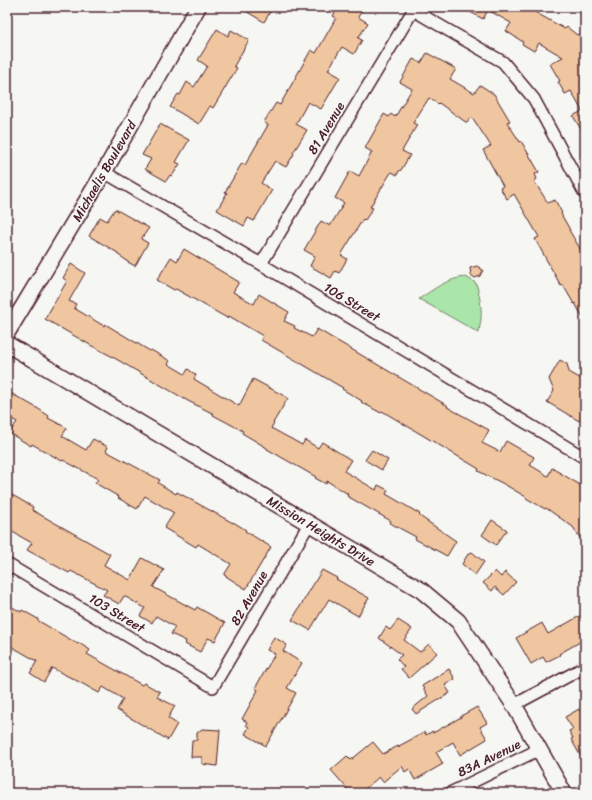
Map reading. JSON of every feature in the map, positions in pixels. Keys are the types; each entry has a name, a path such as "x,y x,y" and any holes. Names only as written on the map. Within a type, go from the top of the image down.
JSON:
{"street":[{"name":"Michaelis Boulevard","path":"7,333 104,172 198,7"},
{"path":"414,8 503,62 534,99 585,194"},
{"name":"81 Avenue","path":"261,264 414,8"},
{"name":"106 Street","path":"104,172 585,458"},
{"name":"Mission Heights Drive","path":"7,344 421,590 458,621 514,705 564,793"},
{"name":"82 Avenue","path":"213,687 309,524"},
{"name":"103 Street","path":"7,564 213,687"},
{"path":"514,705 585,667"},
{"name":"83A Avenue","path":"450,793 540,749"}],"green space":[{"path":"466,277 476,283 478,291 481,304 479,333 419,299 453,279"}],"building":[{"path":"239,7 273,7 264,22"},
{"path":"338,7 364,7 358,17 368,23 358,38 362,40 354,54 342,47 328,70 340,77 321,109 308,102 296,124 307,130 286,167 275,161 261,183 272,190 254,221 248,218 244,226 217,210 227,193 225,192 242,163 245,165 268,125 264,122 276,103 280,105 311,50 316,53 336,18 333,16"},
{"path":"461,7 536,7 533,11 565,29 567,27 577,35 579,34 585,46 585,136 573,116 582,111 571,91 565,94 558,82 560,81 550,64 563,57 539,43 534,51 522,44 523,42 506,31 511,23 488,10 483,19"},
{"path":"217,29 228,36 231,30 249,40 234,66 237,68 213,108 210,106 199,124 170,107 178,94 180,95 187,82 194,87 207,66 198,60"},
{"path":"427,53 456,69 450,79 474,93 480,85 494,94 510,121 507,122 520,142 521,141 539,172 535,174 537,179 534,181 548,203 555,200 569,230 585,257 585,322 563,285 561,286 535,239 539,237 514,194 507,199 500,188 503,186 483,150 491,146 472,117 467,123 439,103 438,104 429,98 413,123 417,125 402,151 410,155 397,175 392,172 390,174 370,207 373,208 365,220 363,219 341,255 347,259 339,273 335,271 331,278 310,266 315,256 304,250 321,221 330,226 344,203 335,198 350,171 359,176 372,152 365,148 384,114 389,117 391,114 395,117 412,89 400,82 413,59 421,63"},
{"path":"160,124 189,140 176,162 180,164 172,176 170,175 166,181 145,169 151,159 142,155"},
{"path":"115,209 149,228 141,239 148,243 135,266 126,261 117,254 118,253 89,236 100,217 107,221"},
{"path":"184,249 239,282 233,292 254,304 259,294 289,312 284,321 295,326 294,328 312,337 317,329 448,406 447,407 489,430 482,443 500,452 506,441 534,457 530,465 548,476 552,468 585,488 585,546 573,527 546,508 545,509 504,484 478,471 479,469 382,411 381,413 361,402 362,401 342,389 343,388 261,340 263,336 229,316 227,318 157,280 171,257 177,261"},
{"path":"71,264 85,273 69,301 76,304 74,308 104,326 105,324 150,351 151,350 170,361 168,364 185,374 188,369 196,375 194,379 239,406 253,379 288,398 271,428 302,445 305,440 318,448 322,442 351,460 344,471 376,490 378,485 388,490 386,494 420,514 419,515 421,517 456,541 447,556 415,539 416,537 390,523 391,521 347,496 348,494 327,481 326,484 267,449 242,433 243,431 45,319 67,281 63,278"},
{"path":"477,266 483,270 480,276 475,278 471,275 470,268"},
{"path":"560,360 567,364 569,372 585,381 585,411 579,421 547,402 554,391 549,379"},
{"path":"7,391 37,408 49,416 48,418 67,428 62,436 86,450 93,439 108,447 106,451 160,480 158,483 176,494 177,492 233,522 271,547 246,589 224,575 231,564 198,544 196,547 164,528 174,513 145,496 137,509 95,483 98,479 32,444 31,446 9,433 17,422 7,416"},
{"path":"372,450 388,460 382,470 365,460"},
{"path":"7,492 33,507 32,510 110,554 104,565 130,580 142,558 164,570 153,587 195,610 197,607 225,623 215,641 208,638 200,652 185,644 186,641 171,634 175,627 156,616 152,623 140,616 145,608 124,596 119,604 103,595 107,590 71,571 69,573 27,550 32,543 7,529"},
{"path":"492,520 507,530 496,545 482,535"},
{"path":"472,552 484,562 475,575 462,564 468,554"},
{"path":"322,570 369,598 358,616 329,599 310,630 292,620"},
{"path":"495,571 501,577 505,572 516,582 504,595 495,587 492,591 483,583"},
{"path":"7,604 21,612 22,610 78,644 79,643 90,650 87,654 142,685 144,683 160,692 157,697 175,706 168,718 177,724 168,740 117,710 123,699 103,687 99,693 52,668 44,682 30,673 37,661 7,644"},
{"path":"585,613 585,639 546,662 543,657 531,664 516,638 542,623 548,634"},
{"path":"398,620 412,629 404,640 420,652 429,644 437,653 409,678 401,669 404,667 397,659 402,655 379,638 386,627 390,630"},
{"path":"274,637 287,645 283,651 302,663 287,688 296,693 266,746 245,734 249,727 246,725 247,722 242,719 258,690 255,688 275,654 267,650"},
{"path":"449,669 455,679 445,685 450,693 416,714 412,709 428,696 422,686"},
{"path":"477,707 487,723 480,727 487,739 460,755 453,742 436,752 443,764 415,780 409,769 405,772 402,766 383,782 379,777 360,793 351,793 331,770 347,756 351,760 373,742 383,754 398,746 399,748 399,746 425,732 426,735 433,731 433,733"},
{"path":"579,709 585,719 585,764 571,739 573,738 569,731 573,729 565,717"},
{"path":"202,729 220,730 217,766 202,764 202,757 191,757 192,740 197,740 197,733"}]}
